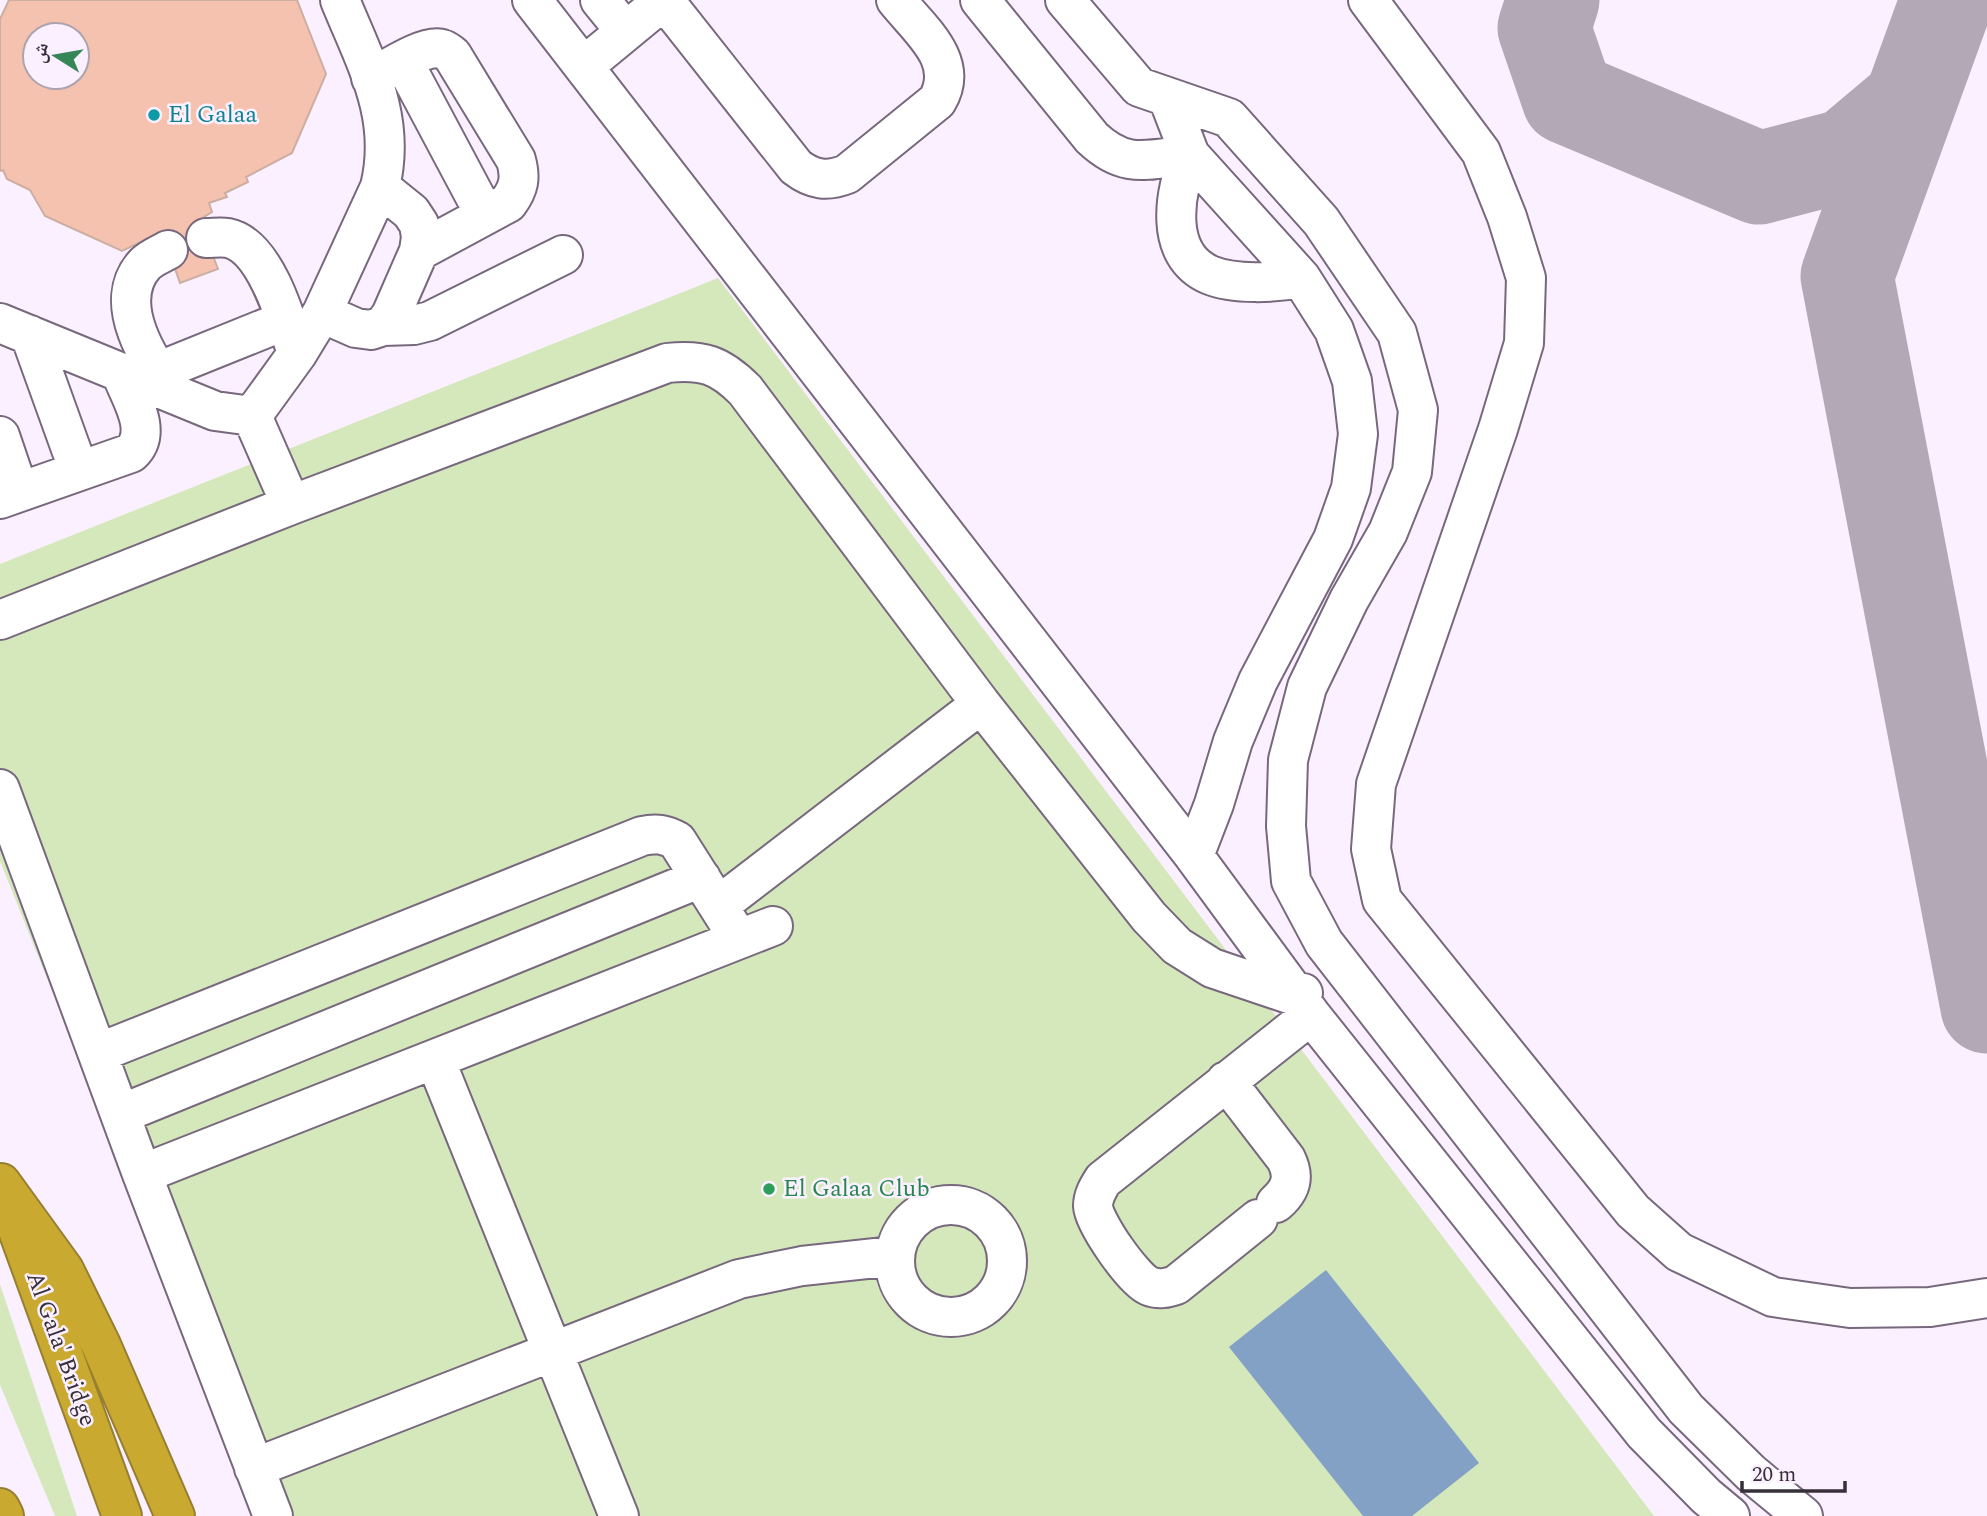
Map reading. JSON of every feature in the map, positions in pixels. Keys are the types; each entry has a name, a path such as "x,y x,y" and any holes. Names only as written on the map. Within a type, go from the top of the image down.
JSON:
{"highway":[{"name":"Al Gala' Bridge","path":"0,1182 122,1516"},
{"path":"0,1182 64,1270 101,1345 175,1516"},
{"path":"0,1507 4,1516"}],"lane":[{"path":"340,0 485,215"},
{"path":"532,0 1194,856 1305,1006 1644,1433 1706,1496 1730,1516"},
{"path":"584,66 664,0 796,167 820,180 834,179 847,174 937,102 944,90 946,76 943,62 896,0"},
{"path":"980,0 1092,138 1104,149 1118,157 1134,160 1190,155"},
{"path":"1065,0 1139,87 1229,118 1321,221 1397,333 1418,410 1412,472 1388,532 1349,600 1307,687 1287,760 1286,826 1291,881 1324,943 1686,1409 1751,1473 1803,1516"},
{"path":"1368,0 1481,152 1507,217 1526,278 1524,343 1498,429 1376,784 1371,849 1382,900 1633,1211 1679,1252 1773,1297 1850,1308 1930,1307 1987,1298"},
{"path":"387,69 432,48 442,49 452,55 516,160 520,175 517,191 508,203 419,251"},
{"path":"252,416 380,187 385,165 387,69"},
{"path":"1168,98 1190,155 1301,278 1334,330 1352,381 1358,434 1351,488 1333,539 1258,681 1233,741 1214,804 1194,856"},
{"path":"1190,155 1181,176 1176,209 1180,243 1192,262 1210,275 1255,282 1278,283 1301,278"},
{"path":"380,187 411,212 421,237 419,251 391,316 383,326"},
{"path":"206,238 230,238 245,247 302,329"},
{"path":"0,436 10,496 131,453 138,446 142,438 141,427 151,380 131,315 130,296 136,278 146,263 168,250"},
{"path":"151,380 302,329 371,330 383,326 414,325 430,321 563,255"},
{"path":"15,329 151,380 215,411 252,416"},
{"path":"15,329 79,471"},
{"path":"0,620 290,505 667,363 689,360 711,365 730,375 745,390 981,704 1149,917 1177,946 1212,968 1305,1006"},
{"path":"252,416 290,505"},
{"path":"121,1114 709,892 981,704"},
{"path":"0,789 142,1174 273,1516"},
{"path":"98,1053 642,836 667,835 677,841 709,892 756,932 142,1174"},
{"path":"1226,1081 1286,1159 1291,1170 1291,1183 1286,1195 1176,1285 1162,1289 1149,1286 1137,1278 1096,1219 1093,1205 1095,1192 1103,1180 1226,1081 1343,967"},
{"path":"435,1059 619,1516"},
{"path":"254,1468 739,1279 802,1266 894,1256"}],"green space":[{"name":"El Galaa Club","path":"718,278 1654,1516 262,1516 0,861 0,564"},
{"path":"0,1284 77,1516 55,1516 0,1385"}],"water":[{"path":"1326,1270 1479,1463 1412,1516 1363,1516 1229,1347"}],"building":[{"name":"El Galaa","path":"9,0 297,0 326,74 292,153 246,177 248,182 225,193 227,197 209,203 212,212 199,220 218,269 180,283 162,232 122,251 45,216 30,190 7,179 3,170 0,171 0,19"}],"taxiway":[{"path":"1553,0 1544,28 1568,98 1759,178 1847,155 1910,102"},
{"path":"1947,0 1847,276 1987,1007"}],"place":[{"name":"El Galaa","path":"154,115"},
{"name":"El Galaa Club","path":"769,1189"}]}
